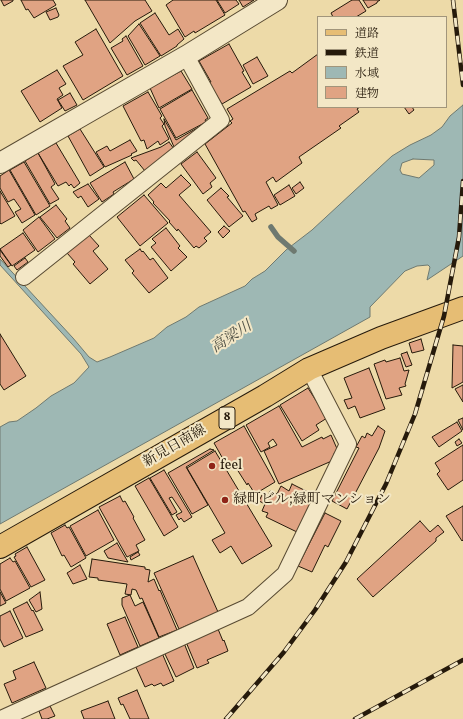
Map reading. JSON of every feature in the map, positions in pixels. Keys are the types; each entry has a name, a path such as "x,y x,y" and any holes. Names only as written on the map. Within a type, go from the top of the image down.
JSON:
{"main road":[{"name":"新見日南線","path":"0,547 265,396 309,368 381,338 463,308"}],"street":[{"path":"1,159 186,56 277,0"},
{"path":"24,277 221,120 186,56"},
{"path":"1,719 248,606 285,574 348,444 309,368"}],"water":[{"name":"高梁川","path":"463,105 463,256 427,280 430,267 428,265 417,266 405,271 370,307 370,317 0,524 0,427 9,422 17,421 51,396 74,383 89,367 81,354 0,265 0,259 89,357 97,362 154,338 167,327 186,317 199,307 245,286 252,279 265,271 286,250 312,230 392,156 431,135 442,127 450,116","holes":["413,159 434,160 434,165 419,178 402,174 400,170 402,163"]}],"building":[{"path":"1,0 13,0 13,1 4,6"},
{"path":"21,0 53,0 56,5 34,18 28,9 26,10"},
{"path":"85,0 145,0 152,11 135,21 110,43"},
{"path":"173,0 216,0 225,15 195,33 194,31 185,37 166,5"},
{"path":"217,0 236,0 239,4 225,13"},
{"path":"239,0 254,0 243,7"},
{"path":"352,0 359,0 366,11 358,16 332,16 331,13"},
{"path":"363,0 380,0 368,8"},
{"path":"56,8 59,15 58,17 50,20 46,12"},
{"path":"155,13 169,35 178,29 184,39 177,46 161,56 140,23"},
{"path":"139,24 160,56 145,65 128,36"},
{"path":"96,29 123,76 83,100 63,66 83,55 75,42"},
{"path":"126,36 143,66 127,75 111,48 123,41 122,39"},
{"path":"229,44 251,87 222,104 209,83 211,82 199,61"},
{"path":"317,55 317,108 358,108 357,109 359,112 339,126 341,128 299,157 302,163 276,182 273,177 266,182 278,205 271,209 269,206 255,214 257,219 252,222 245,211 243,212 205,144 232,123 230,121 233,119 227,109 290,71 292,73"},
{"path":"257,57 268,76 253,84 243,65"},
{"path":"57,70 66,84 59,88 63,95 57,99 62,108 40,122 21,91"},
{"path":"181,71 192,89 159,108 150,88"},
{"path":"192,90 208,118 205,120 206,122 176,138 160,109"},
{"path":"148,92 162,116 160,118 164,124 162,126 169,139 160,145 158,141 147,149 144,140 141,141 123,106"},
{"path":"70,93 77,105 65,111 58,100"},
{"path":"405,108 413,108 414,110 409,114"},
{"path":"164,119 176,140 206,123 174,147 165,126"},
{"path":"80,129 104,167 90,176 68,136"},
{"path":"130,140 137,151 131,154 132,155 105,167 96,152 107,146 110,151"},
{"path":"169,142 174,149 145,171 136,160 134,161 131,158 161,147"},
{"path":"56,143 80,183 74,188 71,184 69,186 66,182 58,186 38,153"},
{"path":"197,152 216,178 210,183 212,187 203,194 181,164"},
{"path":"38,153 55,184 51,187 59,199 50,204 25,161"},
{"path":"24,162 50,206 36,215 10,170"},
{"path":"125,162 134,179 113,192 114,194 102,202 90,183"},
{"path":"9,170 35,215 22,223 15,212 21,209 14,199 8,202 0,188 0,176"},
{"path":"181,175 191,185 179,195 211,232 204,238 207,241 199,248 196,246 194,248 178,229 177,231 148,195 161,183 166,188"},
{"path":"300,182 304,188 296,194 292,188"},
{"path":"88,184 99,199 88,207 81,196 78,198 73,192"},
{"path":"289,185 295,196 280,205 274,195"},
{"path":"221,188 229,196 227,197 243,216 229,227 207,200"},
{"path":"0,191 15,216 1,224 0,223"},
{"path":"144,195 168,223 140,246 117,217"},
{"path":"56,205 67,219 65,221 70,228 57,238 40,217"},
{"path":"39,217 55,239 38,252 23,230"},
{"path":"224,226 230,231 223,238 218,232"},
{"path":"166,228 180,246 178,248 187,257 171,271 151,247 156,243 152,239"},
{"path":"23,233 35,250 12,266 0,249"},
{"path":"89,235 99,246 93,251 108,269 90,284 73,264 75,262 67,253"},
{"path":"140,249 150,260 153,258 168,278 149,293 132,273 134,271 125,260"},
{"path":"0,250 11,265 8,267 0,256"},
{"path":"25,258 28,262 17,270 14,266"},
{"path":"0,334 26,376 4,390 0,384"},
{"path":"421,339 424,350 412,353 409,343"},
{"path":"453,345 463,346 463,382 452,388"},
{"path":"407,352 412,365 406,367 401,354"},
{"path":"400,358 404,371 409,370 405,384 406,386 399,388 402,395 386,399 374,364 385,360 386,362"},
{"path":"369,368 385,409 360,418 355,406 348,409 344,400 352,398 344,378"},
{"path":"463,385 463,402 455,389"},
{"path":"308,388 327,418 316,425 319,430 302,441 280,405"},
{"path":"279,406 302,447 322,437 323,439 331,435 338,451 334,453 336,457 334,460 279,484 264,451 277,445 273,439 268,443 270,447 261,452 246,425"},
{"path":"463,418 463,430 458,420"},
{"path":"457,422 462,431 439,447 432,437"},
{"path":"244,426 275,482 255,494 248,483 247,485 233,463 227,466 214,443"},
{"path":"378,426 385,431 379,448 347,509 332,501 359,448 356,447 362,436 365,438 367,433 372,436"},
{"path":"459,439 462,443 457,446 455,442"},
{"path":"463,445 463,480 448,490 437,474 440,471 435,463"},
{"path":"210,449 214,450 186,467 208,505 192,514 168,473"},
{"name":"緑町ビル;緑町マンション","path":"215,451 272,546 242,564 231,546 220,553 212,540 225,533 187,468"},
{"path":"164,470 192,517 184,522 181,518 179,520 176,515 182,512 172,497 169,498 177,512 172,515 150,478"},
{"path":"149,478 178,527 164,536 135,486"},
{"path":"292,484 316,496 299,533 266,517 268,513 262,511 265,504 259,501 263,493 268,496 270,491 277,494 281,486 289,491"},
{"path":"120,496 123,502 125,501 145,540 136,545 139,551 127,557 99,507"},
{"path":"463,506 463,540 462,541 446,516"},
{"path":"98,510 114,540 86,556 70,526"},
{"path":"325,513 341,521 328,547 325,545 312,572 298,566"},
{"path":"420,521 430,532 438,525 444,532 436,538 436,541 373,597 357,579"},
{"path":"65,525 67,528 69,527 86,558 71,567 64,555 62,556 51,533"},
{"path":"117,543 128,562 108,558 104,551"},
{"path":"27,547 45,580 31,587 14,557 16,556 15,554"},
{"path":"138,552 140,555 131,560 130,557"},
{"path":"193,556 218,612 179,629 154,573"},
{"path":"10,558 13,562 15,561 30,588 6,601 0,589 0,564"},
{"path":"92,559 145,567 145,569 150,570 148,582 154,579 177,630 159,637 142,598 140,599 136,590 132,589 131,595 125,594 127,584 98,580 98,578 89,577"},
{"path":"80,565 87,579 73,584 67,573"},
{"path":"0,592 6,603 0,606"},
{"path":"40,592 42,609 36,612 29,600"},
{"path":"130,595 135,606 143,602 159,638 140,646 122,605 122,598"},
{"path":"27,602 32,611 33,610 43,630 26,637 13,609"},
{"path":"10,611 23,638 4,647 0,639 0,616"},
{"path":"125,617 138,647 120,655 107,624"},
{"path":"218,629 228,651 207,660 209,663 197,668 186,642"},
{"path":"184,643 194,668 176,677 164,652"},
{"path":"162,653 174,681 163,686 161,683 154,686 152,684 145,687 135,665"},
{"path":"34,662 46,688 12,703 4,684 16,679 13,671"},
{"path":"137,690 149,719 130,719 123,704 121,705 118,698"},
{"path":"108,701 115,719 84,719 81,711"},
{"path":"50,706 55,716 42,719 39,711"}],"waterway":[{"path":"271,227 278,237 294,251"}],"railway":[{"path":"453,0 463,85"},
{"path":"226,719 284,652 315,610 346,562 386,484 415,414 444,316 459,237 463,181"},
{"path":"355,719 463,660"}],"place":[{"name":"feel","path":"212,466"},
{"name":"緑町ビル;緑町マンション","path":"225,500"}]}
